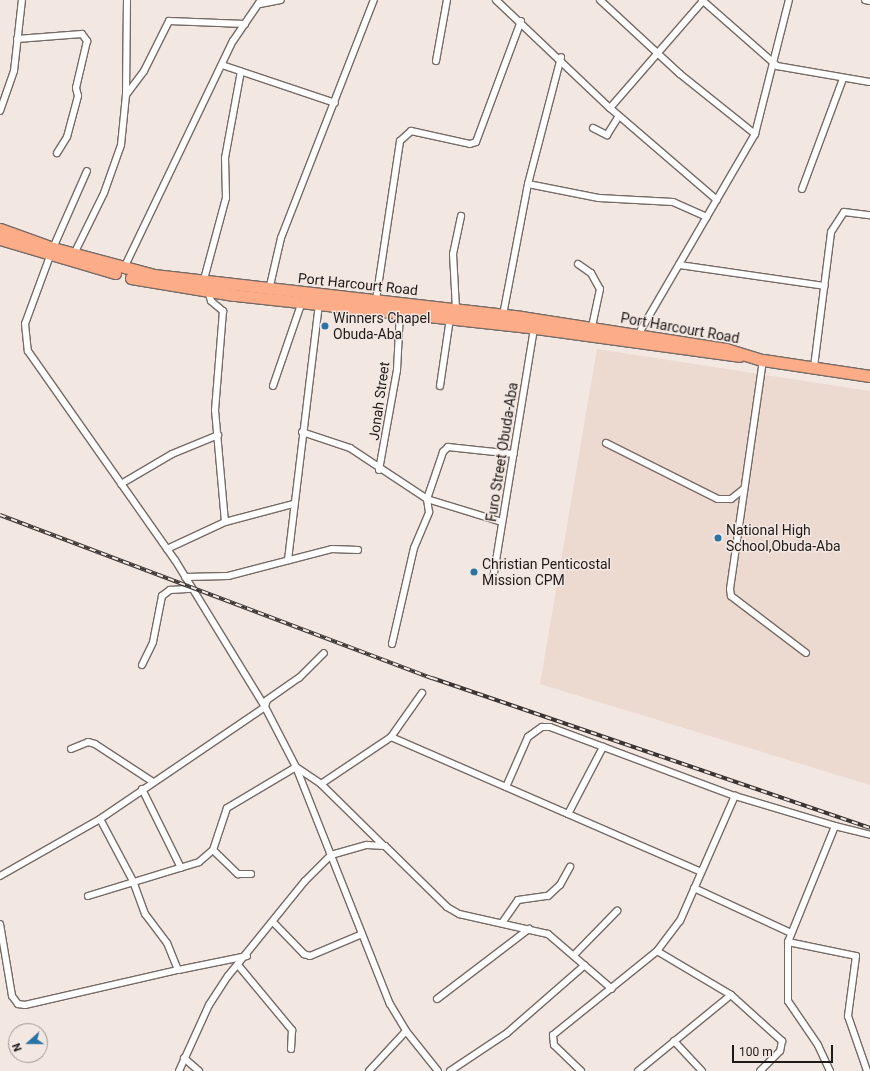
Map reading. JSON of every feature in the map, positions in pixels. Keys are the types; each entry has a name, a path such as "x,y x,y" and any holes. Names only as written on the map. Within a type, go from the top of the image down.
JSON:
{"highway":[{"name":"Port Harcourt Road","path":"0,229 52,252 74,254 95,264 124,268 206,287 269,290 376,300 534,328 724,356 749,356"},
{"name":"Port Harcourt Road","path":"0,239 95,264 206,287 302,302 400,312 503,315 726,349 749,356"},
{"path":"749,356 763,360 870,376"}],"street":[{"path":"0,111 11,84 22,0"},
{"path":"74,254 104,193 121,145 126,95 126,0"},
{"path":"124,268 222,65 245,24 260,2 281,0"},
{"path":"269,290 281,238 374,0"},
{"path":"436,61 447,0"},
{"path":"496,0 561,58 610,108 717,200"},
{"path":"600,0 658,53 755,134"},
{"path":"638,335 755,134 789,0"},
{"path":"865,0 870,1"},
{"path":"610,108 702,1 773,64 843,79 870,82"},
{"path":"126,95 144,71 169,21 245,24"},
{"path":"376,300 400,141 412,131 470,144 476,142 521,21"},
{"path":"18,39 82,34 87,41 76,88 78,96 67,137 57,153"},
{"path":"503,315 528,184 561,58"},
{"path":"222,65 335,103"},
{"path":"225,522 218,436 216,363 223,312 208,297 206,287 226,198 225,158 242,71"},
{"path":"802,189 843,79"},
{"path":"593,128 607,135 619,116"},
{"path":"88,171 52,252 25,324 28,351 167,549 265,707 296,767 390,1004 406,1031 438,1071"},
{"path":"528,184 599,198 663,200 707,217"},
{"path":"814,367 829,241 839,216 850,211 870,215"},
{"path":"440,386 453,314 453,254 461,216"},
{"path":"578,264 591,273 600,289 592,328"},
{"path":"679,265 824,286"},
{"path":"272,386 302,302"},
{"path":"288,560 293,504 318,304"},
{"name":"Jonah Street","path":"379,470 397,370 400,312"},
{"name":"Furo Street Obuda-Aba","path":"493,579 534,328"},
{"path":"763,360 744,489 731,596 806,652"},
{"path":"302,432 341,444 379,470 427,499 502,522"},
{"path":"121,484 159,461 218,436"},
{"path":"606,443 718,499 730,499 744,489"},
{"path":"392,644 414,548 428,512 427,499 445,449 514,454"},
{"path":"167,549 225,522 293,504"},
{"path":"185,577 228,576 332,549 358,550"},
{"path":"142,665 153,642 162,596 170,590 192,589"},
{"path":"0,876 100,819 142,789 265,707 267,700 299,678 324,653"},
{"path":"320,784 391,737 422,693"},
{"path":"506,787 528,737 542,727 559,729 735,796 870,835"},
{"path":"391,737 699,871"},
{"path":"71,749 88,742 96,744 154,782"},
{"path":"568,814 603,747"},
{"path":"296,767 320,784 447,907 459,914 548,934 574,954 612,989"},
{"path":"88,896 199,862 213,850 227,808 296,767"},
{"path":"142,789 181,868"},
{"path":"581,1071 554,1045 553,1035 612,989 657,951 680,921 694,888 699,871 735,796"},
{"path":"100,819 133,881 145,914 167,943 178,970"},
{"path":"830,1071 818,1045 788,1001 788,942 835,826"},
{"path":"179,1071 209,1005 238,965 247,956 305,881 331,855 382,844"},
{"path":"213,850 238,874 251,874"},
{"path":"502,923 518,900 548,896 560,885 570,867"},
{"path":"694,888 791,933"},
{"path":"574,954 617,910"},
{"path":"273,922 304,954 310,956 362,934"},
{"path":"0,924 12,996 18,1004 25,1005 178,970 247,956"},
{"path":"437,999 529,929"},
{"path":"788,942 856,956 848,1016 867,1071"},
{"path":"657,951 731,996 782,1041 780,1051 760,1071"},
{"path":"238,965 292,1030 291,1049"},
{"path":"450,1071 507,1033 585,965"},
{"path":"638,1071 731,996"},
{"path":"369,1071 406,1031"},
{"path":"674,1041 702,1071"},
{"path":"184,1058 199,1071"}],"shaded area":[{"name":"National High School,Obuda-Aba","path":"597,349 870,391 870,785 540,684"}],"railway":[{"path":"0,515 432,678 870,828"}],"place":[{"name":"Winners Chapel Obuda-Aba","path":"325,326"},
{"name":"National High School,Obuda-Aba","path":"718,538"},
{"name":"Christian Penticostal Mission CPM","path":"474,572"}]}
